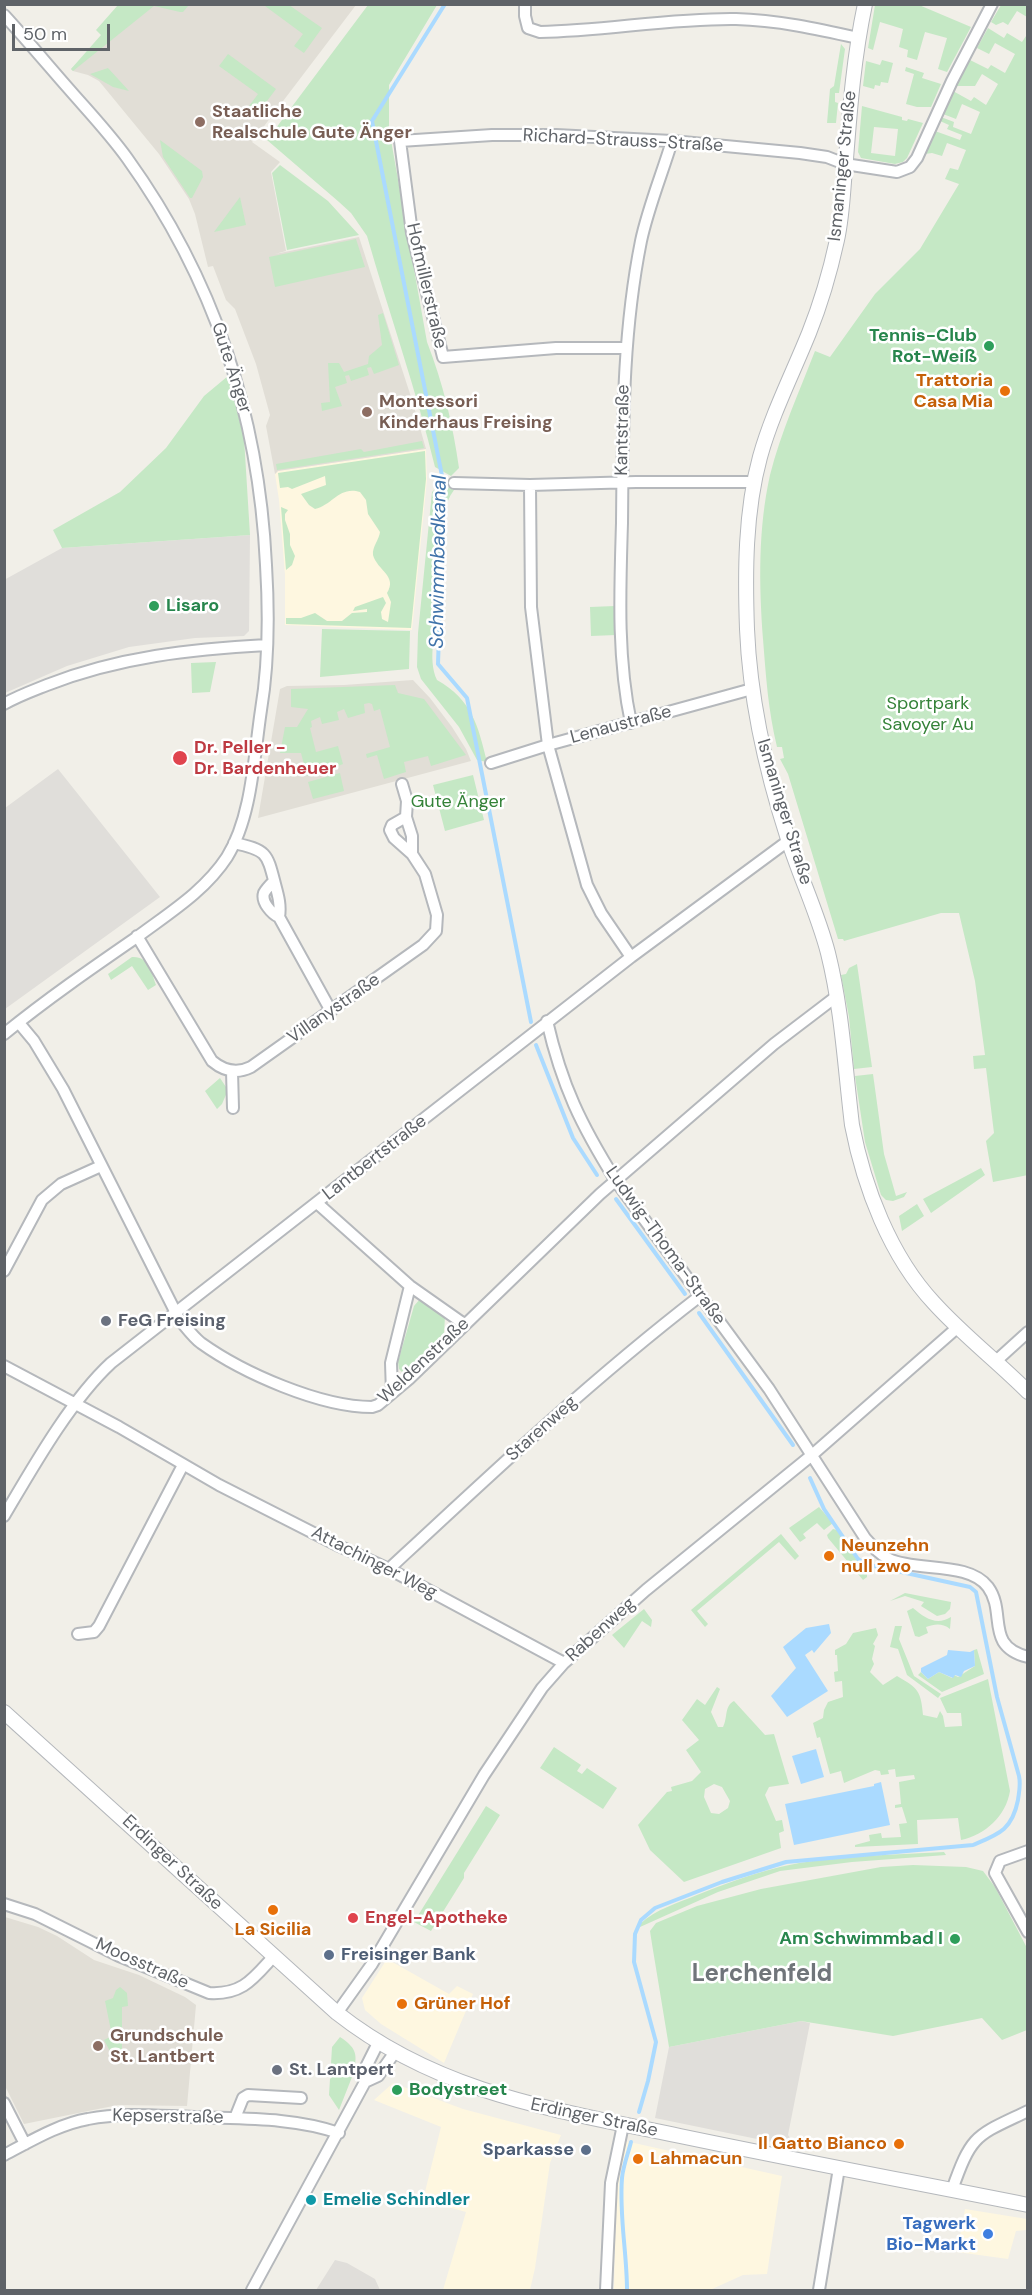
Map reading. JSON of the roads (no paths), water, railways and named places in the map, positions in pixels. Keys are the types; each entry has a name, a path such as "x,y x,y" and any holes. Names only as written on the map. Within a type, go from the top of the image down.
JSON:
{"street":[{"path":"525,4 528,28 540,32 735,19 791,25 858,38"},
{"name":"Ismaninger Straße","path":"865,4 858,38 838,237 826,285 775,412 754,482 747,545 747,630 752,689 767,766 788,841 822,932 837,996 855,1143 881,1219 915,1280 933,1302 1028,1392"},
{"name":"Richard-Strauss-Straße","path":"400,141 492,135 556,135 672,141 800,153 826,157 845,164 897,172 910,167 917,158 952,81 992,4"},
{"name":"Gute Änger","path":"4,15 126,156 164,214 204,291 227,351 254,451 264,528 268,605 266,679 248,791 241,826 234,843 211,878 180,906 4,1034"},
{"name":"Hofmillerstraße","path":"400,141 412,233 443,357 556,348 625,348"},
{"name":"Kantstraße","path":"631,723 622,670 621,627 625,348 642,239 672,141"},
{"path":"454,483 530,485 754,482"},
{"path":"530,485 531,607 549,745 587,885 601,914 631,957"},
{"path":"4,704 20,695 57,681 125,660 199,650 267,645"},
{"name":"Lenaustraße","path":"491,763 752,689"},
{"path":"402,784 407,801 406,817 411,832 412,854"},
{"path":"406,817 392,825 390,832 412,854"},
{"name":"Lantbertstraße","path":"4,1516 75,1405 111,1363 547,1021 788,841"},
{"path":"234,843 251,846 270,861 274,881 265,891 264,896 270,911 279,917 331,1011"},
{"name":"Villanystraße","path":"232,1071 244,1071 251,1067 431,938 437,926 437,915 424,874 412,854"},
{"path":"137,936 212,1061 232,1071 233,1108"},
{"name":"Weldenstraße","path":"19,1023 58,1079 179,1319 200,1342 254,1372 310,1398 372,1407 378,1405 392,1393 616,1181 774,1044 837,996"},
{"name":"Ludwig-Thoma-Straße","path":"547,1021 555,1054 576,1112 616,1181 768,1389 812,1455 832,1490 876,1551 897,1562 978,1577 989,1588 994,1599 996,1618 1004,1643 1010,1651 1028,1657"},
{"path":"4,1271 42,1200 61,1184 101,1166"},
{"path":"317,1203 410,1286 464,1324"},
{"path":"392,1393 391,1363 410,1286"},
{"name":"Starenweg","path":"389,1569 579,1395 648,1336 700,1296"},
{"name":"Rabenweg","path":"337,2013 372,1964 484,1775 542,1688 564,1663 640,1595 812,1455 958,1327"},
{"path":"996,1361 1028,1332"},
{"name":"Attachinger Weg","path":"4,1366 271,1512 389,1569 564,1663"},
{"path":"78,1634 94,1632 99,1626 183,1465"},
{"name":"Erdinger Straße","path":"4,1712 96,1792 273,1957 337,2013 378,2042 422,2066 501,2097 543,2108 1028,2205"},
{"path":"1028,1851 1000,1861 995,1873 1028,1932"},
{"name":"Moosstraße","path":"4,1904 35,1914 119,1956 209,1993 222,1994 243,1987 273,1957"},
{"path":"252,2290 365,2082 365,2069 378,2042"},
{"path":"365,2082 378,2076 395,2052"},
{"path":"235,2118 243,2098 248,2095 301,2098"},
{"path":"4,2103 25,2144"},
{"path":"952,2190 960,2163 972,2143 987,2130 1028,2111"},
{"name":"Kepserstraße","path":"4,2155 68,2125 102,2117 235,2118 308,2124 339,2133"},
{"path":"606,2290 611,2183 623,2125"},
{"path":"819,2290 839,2168"}],"water":[{"path":"829,1624 831,1633 814,1653 812,1650 805,1655 828,1691 787,1717 771,1696 796,1668 783,1647 806,1628"},
{"path":"948,1650 970,1652 974,1650 975,1666 964,1671 961,1677 955,1675 953,1678 939,1672 928,1679 921,1672 921,1668 947,1655"},
{"path":"816,1749 824,1777 801,1784 792,1756"},
{"path":"881,1782 890,1825 794,1845 785,1804 874,1786"}],"waterway":[{"name":"Schwimmbadkanal","path":"445,4 372,121 444,486 438,664 467,698 531,1022"},
{"name":"Schwimmbadkanal","path":"536,1045 573,1138 597,1175"},
{"name":"Schwimmbadkanal","path":"616,1199 685,1294"},
{"name":"Schwimmbadkanal","path":"699,1313 793,1445"},
{"path":"639,2112 656,2042 634,1962 635,1934 641,1920 655,1908 722,1882 786,1862 973,1845 1003,1830 1012,1818 1018,1800 1019,1776 997,1697 976,1592 970,1587 865,1564 858,1559 824,1509 810,1478"},
{"path":"627,2290 621,2192 623,2169 631,2142"}],"place":[{"name":"Staatliche Realschule Gute Änger","path":"200,122"},
{"name":"Tennis-Club Rot-Weiß","path":"989,346"},
{"name":"Trattoria Casa Mia","path":"1005,391"},
{"name":"Montessori Kinderhaus Freising","path":"367,412"},
{"name":"Lisaro","path":"154,606"},
{"name":"Dr. Peller - Dr. Bardenheuer","path":"180,758"},
{"name":"FeG Freising","path":"106,1321"},
{"name":"Neunzehn null zwo","path":"829,1556"},
{"name":"La Sicilia","path":"273,1910"},
{"name":"Engel-Apotheke","path":"353,1918"},
{"name":"Am Schwimmbad I","path":"955,1939"},
{"name":"Freisinger Bank","path":"329,1955"},
{"name":"Grüner Hof","path":"402,2004"},
{"name":"Grundschule St. Lantbert","path":"98,2046"},
{"name":"St. Lantpert","path":"277,2070"},
{"name":"Bodystreet","path":"397,2090"},
{"name":"Il Gatto Bianco","path":"899,2144"},
{"name":"Sparkasse","path":"586,2150"},
{"name":"Lahmacun","path":"638,2159"},
{"name":"Emelie Schindler","path":"311,2200"},
{"name":"Tagwerk Bio-Markt","path":"988,2234"}],"district":[{"name":"Lerchenfeld","path":"762,1975"}],"park label":[{"name":"Sportpark Savoyer Au","path":"928,714"}]}
